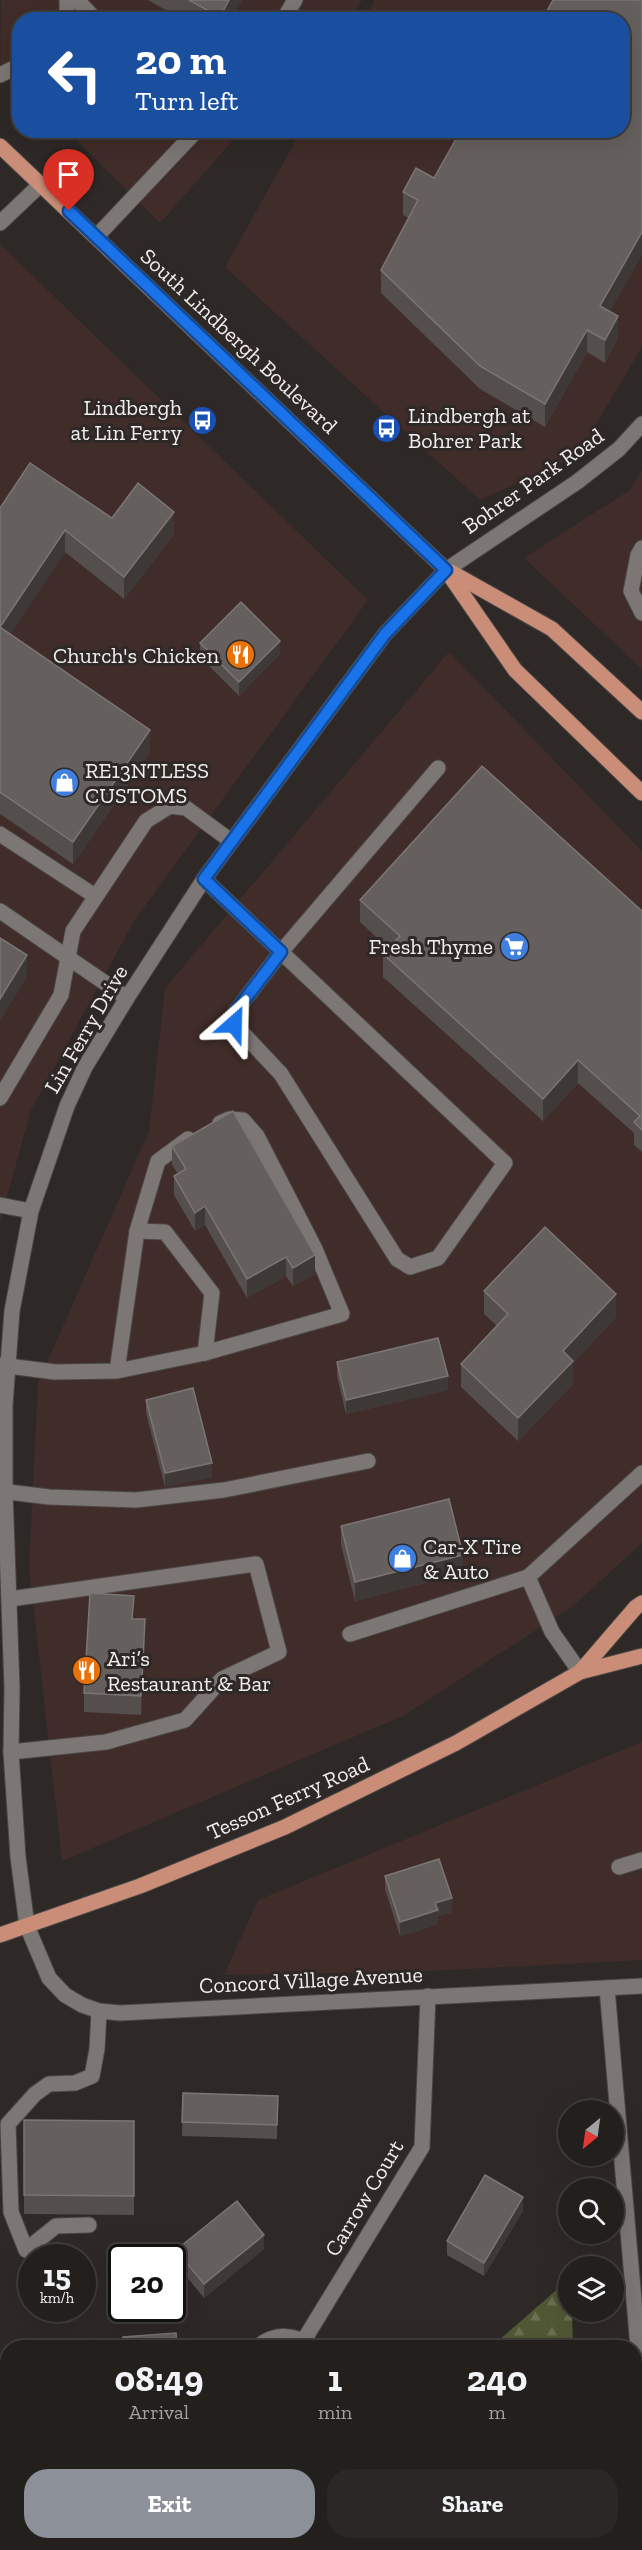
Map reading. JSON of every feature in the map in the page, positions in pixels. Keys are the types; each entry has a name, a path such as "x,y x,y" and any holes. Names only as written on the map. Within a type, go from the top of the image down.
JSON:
{"main road":[{"name":"South Lindbergh Boulevard","path":"0,146 446,570 515,670 642,793"},
{"name":"South Lindbergh Boulevard","path":"446,570 552,629 640,705"},
{"name":"Tesson Ferry Road","path":"580,1672 642,1603"},
{"name":"Tesson Ferry Road","path":"0,1935 140,1886 285,1827 456,1743 580,1672 642,1656"}],"street":[{"path":"77,0 88,12"},
{"path":"96,237 189,138"},
{"path":"0,223 41,184"},
{"name":"Bohrer Park Road","path":"446,570 577,482 640,429"},
{"path":"642,548 638,555 630,591 642,613"},
{"name":"Lin Ferry Drive","path":"27,1926 18,1857 6,1688 9,1599 3,1491 4,1365 31,1211 67,1106 85,1068 204,879 385,634 446,570"},
{"path":"204,879 281,952 506,1163 438,1258 410,1267 398,1259 281,1074 234,1024 236,1011 281,952 438,768"},
{"path":"0,1098 61,996 72,931 146,821 170,806 186,808 231,841"},
{"path":"0,834 95,896"},
{"path":"0,911 127,998"},
{"path":"4,1365 56,1372 117,1371 205,1353 342,1314 315,1249 257,1136 243,1120 229,1119 204,1131 178,1145 158,1161 137,1231 117,1371"},
{"path":"0,1205 31,1211"},
{"path":"137,1231 165,1232 212,1293 205,1353"},
{"path":"3,1491 49,1497 136,1500 225,1490 368,1461"},
{"path":"350,1634 528,1577 642,1473"},
{"path":"9,1599 256,1564 279,1652 222,1679 185,1720 106,1742 11,1752"},
{"path":"528,1577 552,1632 580,1672"},
{"path":"619,1867 642,1860"},
{"name":"Concord Village Avenue","path":"27,1926 49,1978 65,1995 82,2005 99,2011 156,2012 642,1986"},
{"path":"607,1988 638,2340"},
{"name":"Carrow Court","path":"311,2340 422,2147 428,1996"},
{"path":"89,2225 56,2226 26,2250 11,2212 8,2124 35,2094 49,2084 75,2083 92,2076 97,2049 99,2011"},
{"name":"Carrow Court","path":"271,2340 276,2337 291,2336 300,2340"}],"shaded area":[{"path":"1,0 362,0 354,12 12,12 12,76 0,64"},
{"path":"375,0 642,0 642,347 577,456 480,500 225,267 297,138 630,138 630,12 368,12"},
{"path":"74,138 235,138 160,223"},
{"path":"0,244 368,600 134,921 31,1110 0,1222"},
{"path":"642,470 642,669 524,558 630,490"},
{"path":"449,652 642,851 642,1543 572,1607 403,1716 62,1861 29,1567 38,1383 149,1131 165,988"},
{"path":"642,1742 642,1960 428,1971 224,1975 258,1900"}],"green space":[{"path":"558,2289 558,2322 572,2322 573,2340 499,2340"}],"building":[{"path":"189,0 229,0 223,12 211,12"},
{"path":"553,0 642,0 642,232 600,306 618,316 605,340 587,330 545,404 480,366 381,270 418,200 403,192 416,168 434,178 456,138 630,138 630,12 546,12"},
{"path":"30,463 112,518 138,483 174,512 124,577 65,530 0,627 0,508"},
{"name":"Church's Chicken","path":"241,602 280,641 239,682 200,643"},
{"name":"RE13NTLESS CUSTOMS","path":"0,627 150,730 73,842 0,792"},
{"name":"Fresh Thyme","path":"482,766 642,911 642,1130 634,1122 640,1116 578,1060 543,1099 383,954 400,936 360,900"},
{"path":"0,938 27,955 0,999"},
{"path":"233,1111 315,1255 293,1268 286,1257 247,1279 205,1206 195,1213 174,1176 186,1169 172,1146"},
{"path":"545,1227 616,1294 563,1351 573,1361 518,1418 461,1364 508,1314 484,1291"},
{"path":"438,1338 448,1376 346,1400 337,1362"},
{"path":"193,1388 212,1463 165,1473 146,1400"},
{"name":"Car-X Tire & Auto","path":"449,1499 463,1555 355,1582 341,1526"},
{"path":"90,1593 134,1596 132,1619 145,1619 141,1696 84,1693"},
{"path":"439,1859 452,1898 435,1903 438,1910 400,1922 385,1876"},
{"path":"183,2093 278,2096 277,2125 182,2122"},
{"path":"24,2120 134,2121 134,2196 24,2195"},
{"path":"485,2175 523,2197 484,2263 447,2241"},
{"path":"237,2201 264,2235 204,2284 186,2262 186,2244 183,2244"},
{"path":"176,2333 176,2340 123,2340 123,2337"}],"place":[{"name":"Lindbergh at Lin Ferry","path":"203,420"},
{"name":"Lindbergh at Bohrer Park","path":"387,428"},
{"name":"Church's Chicken","path":"240,655"},
{"name":"RE13NTLESS CUSTOMS","path":"64,783"},
{"name":"Fresh Thyme","path":"514,946"},
{"name":"Car-X Tire & Auto","path":"402,1559"},
{"name":"Ari’s Restaurant & Bar","path":"86,1671"}],"route":[{"path":"69,211 446,570 385,634 204,879 262,931 281,952 236,1011 234,1024"}]}
